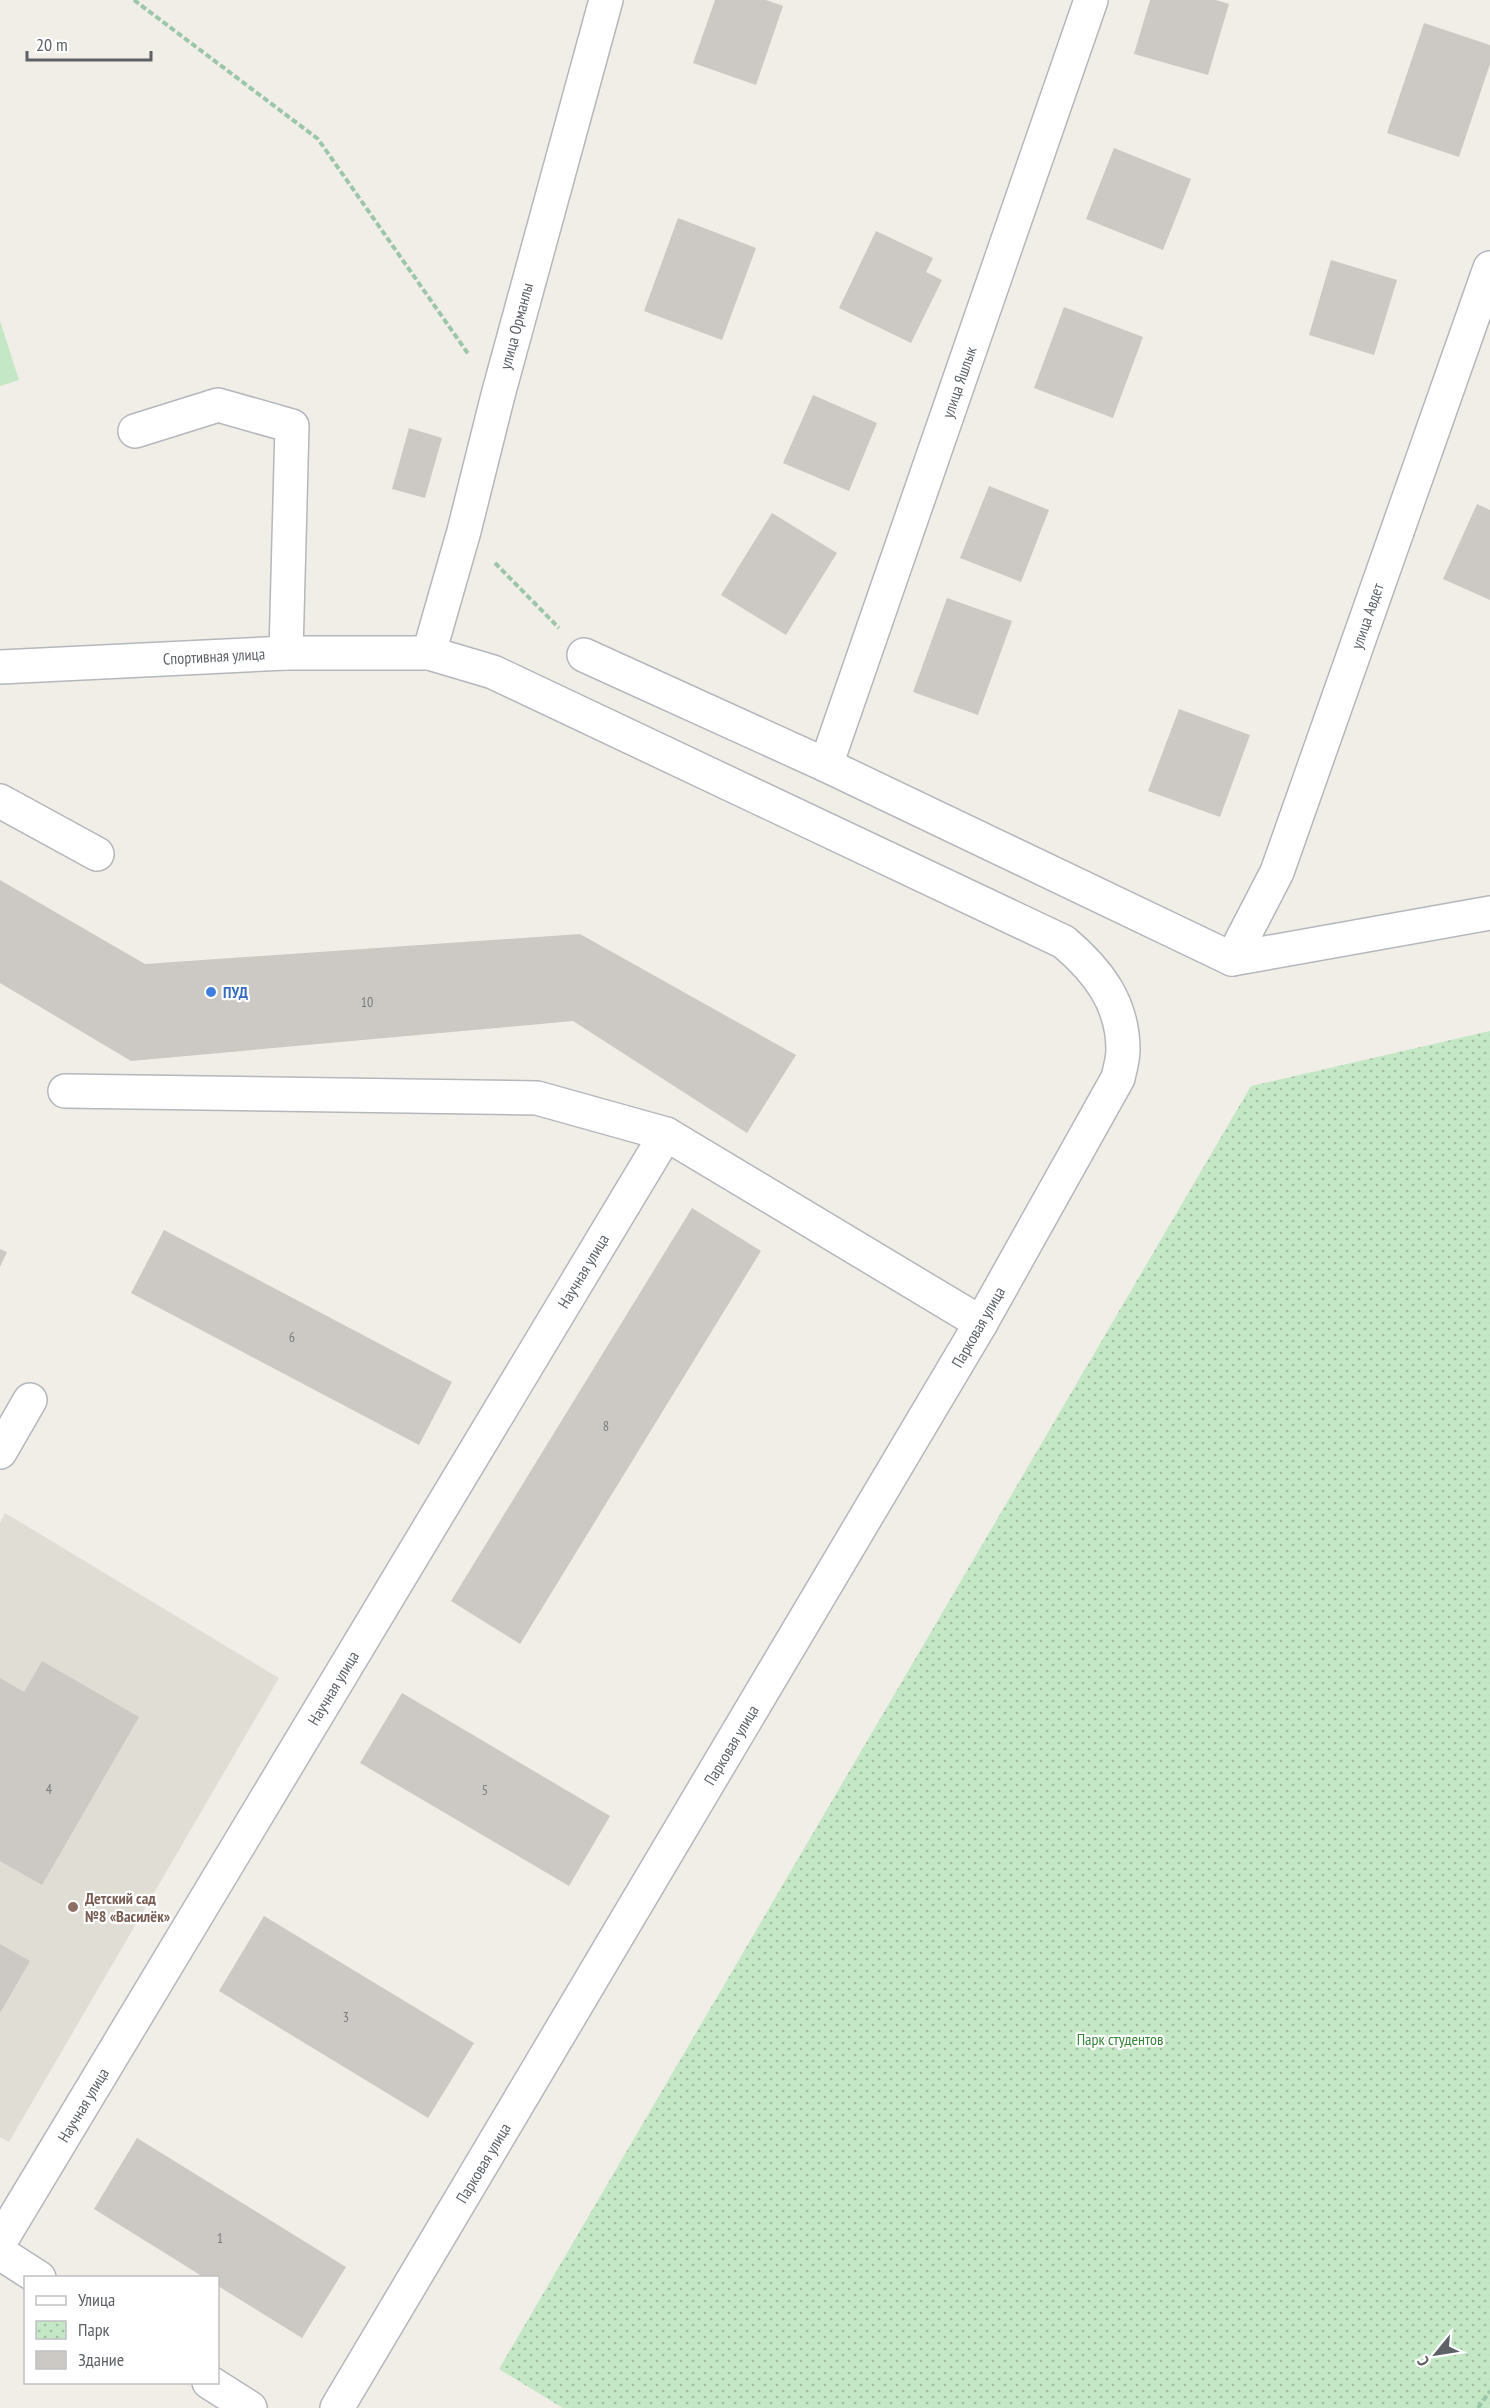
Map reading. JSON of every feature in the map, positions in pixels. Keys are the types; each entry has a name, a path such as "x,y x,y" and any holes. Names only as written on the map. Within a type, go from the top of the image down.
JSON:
{"street":[{"name":"улица Орманлы","path":"429,653 464,531 498,395 606,0"},
{"name":"улица Яшлык","path":"826,765 1091,0"},
{"name":"улица Авдет","path":"1232,959 1276,872 1490,268"},
{"path":"135,431 218,405 292,426 285,653"},
{"name":"Спортивная улица","path":"0,667 285,653 429,653 493,672 1064,942 1087,961 1109,991 1119,1022 1123,1051 1118,1078"},
{"path":"584,655 826,765 1232,959 1490,914"},
{"path":"0,801 97,854"},
{"name":"Парковая улица","path":"338,2408 981,1323 1118,1078"},
{"path":"64,1091 537,1098 666,1134 981,1323"},
{"name":"Научная улица","path":"0,2242 666,1134"},
{"path":"0,1452 30,1400"},
{"path":"0,2253 37,2276"},
{"path":"212,2384 250,2408"}],"path":[{"path":"134,0 318,139 498,395"},
{"path":"464,531 584,655"},
{"path":"1478,2408 1490,2391"}],"shaded area":[{"name":"Детский сад №8 «Василёк»","path":"5,1513 279,1678 9,2142 0,2137 0,1523"}],"green space":[{"path":"0,321 19,380 0,386"},
{"name":"Парк студентов","path":"1490,1031 1490,2408 563,2408 499,2369 1251,1086"}],"building":[{"path":"715,0 766,0 783,6 756,85 693,63"},
{"path":"1150,0 1216,0 1229,4 1208,75 1134,54"},
{"path":"1424,23 1490,45 1490,64 1459,157 1387,133"},
{"path":"1114,148 1191,179 1163,250 1086,219"},
{"path":"678,218 756,248 722,340 644,311"},
{"path":"876,231 933,258 926,272 942,280 911,343 839,308"},
{"path":"1331,260 1397,280 1374,355 1309,335"},
{"path":"1064,307 1143,337 1113,418 1034,388"},
{"path":"813,395 877,423 849,491 783,463"},
{"path":"409,428 442,438 425,498 392,489"},
{"path":"989,486 1049,510 1021,582 960,558"},
{"path":"1477,504 1490,510 1490,600 1443,579"},
{"path":"772,513 837,553 786,635 721,595"},
{"path":"947,598 1012,621 978,715 913,692"},
{"path":"1179,709 1250,735 1220,817 1148,791"},
{"path":"0,880 145,964 580,934 796,1055 747,1133 573,1021 131,1061 0,983"},
{"path":"692,1208 761,1251 520,1644 451,1601"},
{"path":"164,1230 452,1382 419,1445 131,1293"},
{"path":"0,1249 7,1252 0,1267"},
{"path":"42,1661 139,1717 42,1885 0,1861 0,1678 24,1692"},
{"path":"402,1693 610,1816 569,1886 360,1763"},
{"path":"264,1916 474,2043 428,2118 219,1991"},
{"path":"0,1944 30,1961 0,2013"},
{"path":"137,2138 346,2267 302,2338 219,2287 219,2276 202,2276 94,2209"}],"place":[{"name":"ПУД","path":"211,992"},
{"name":"Детский сад №8 «Василёк»","path":"73,1907"}]}
